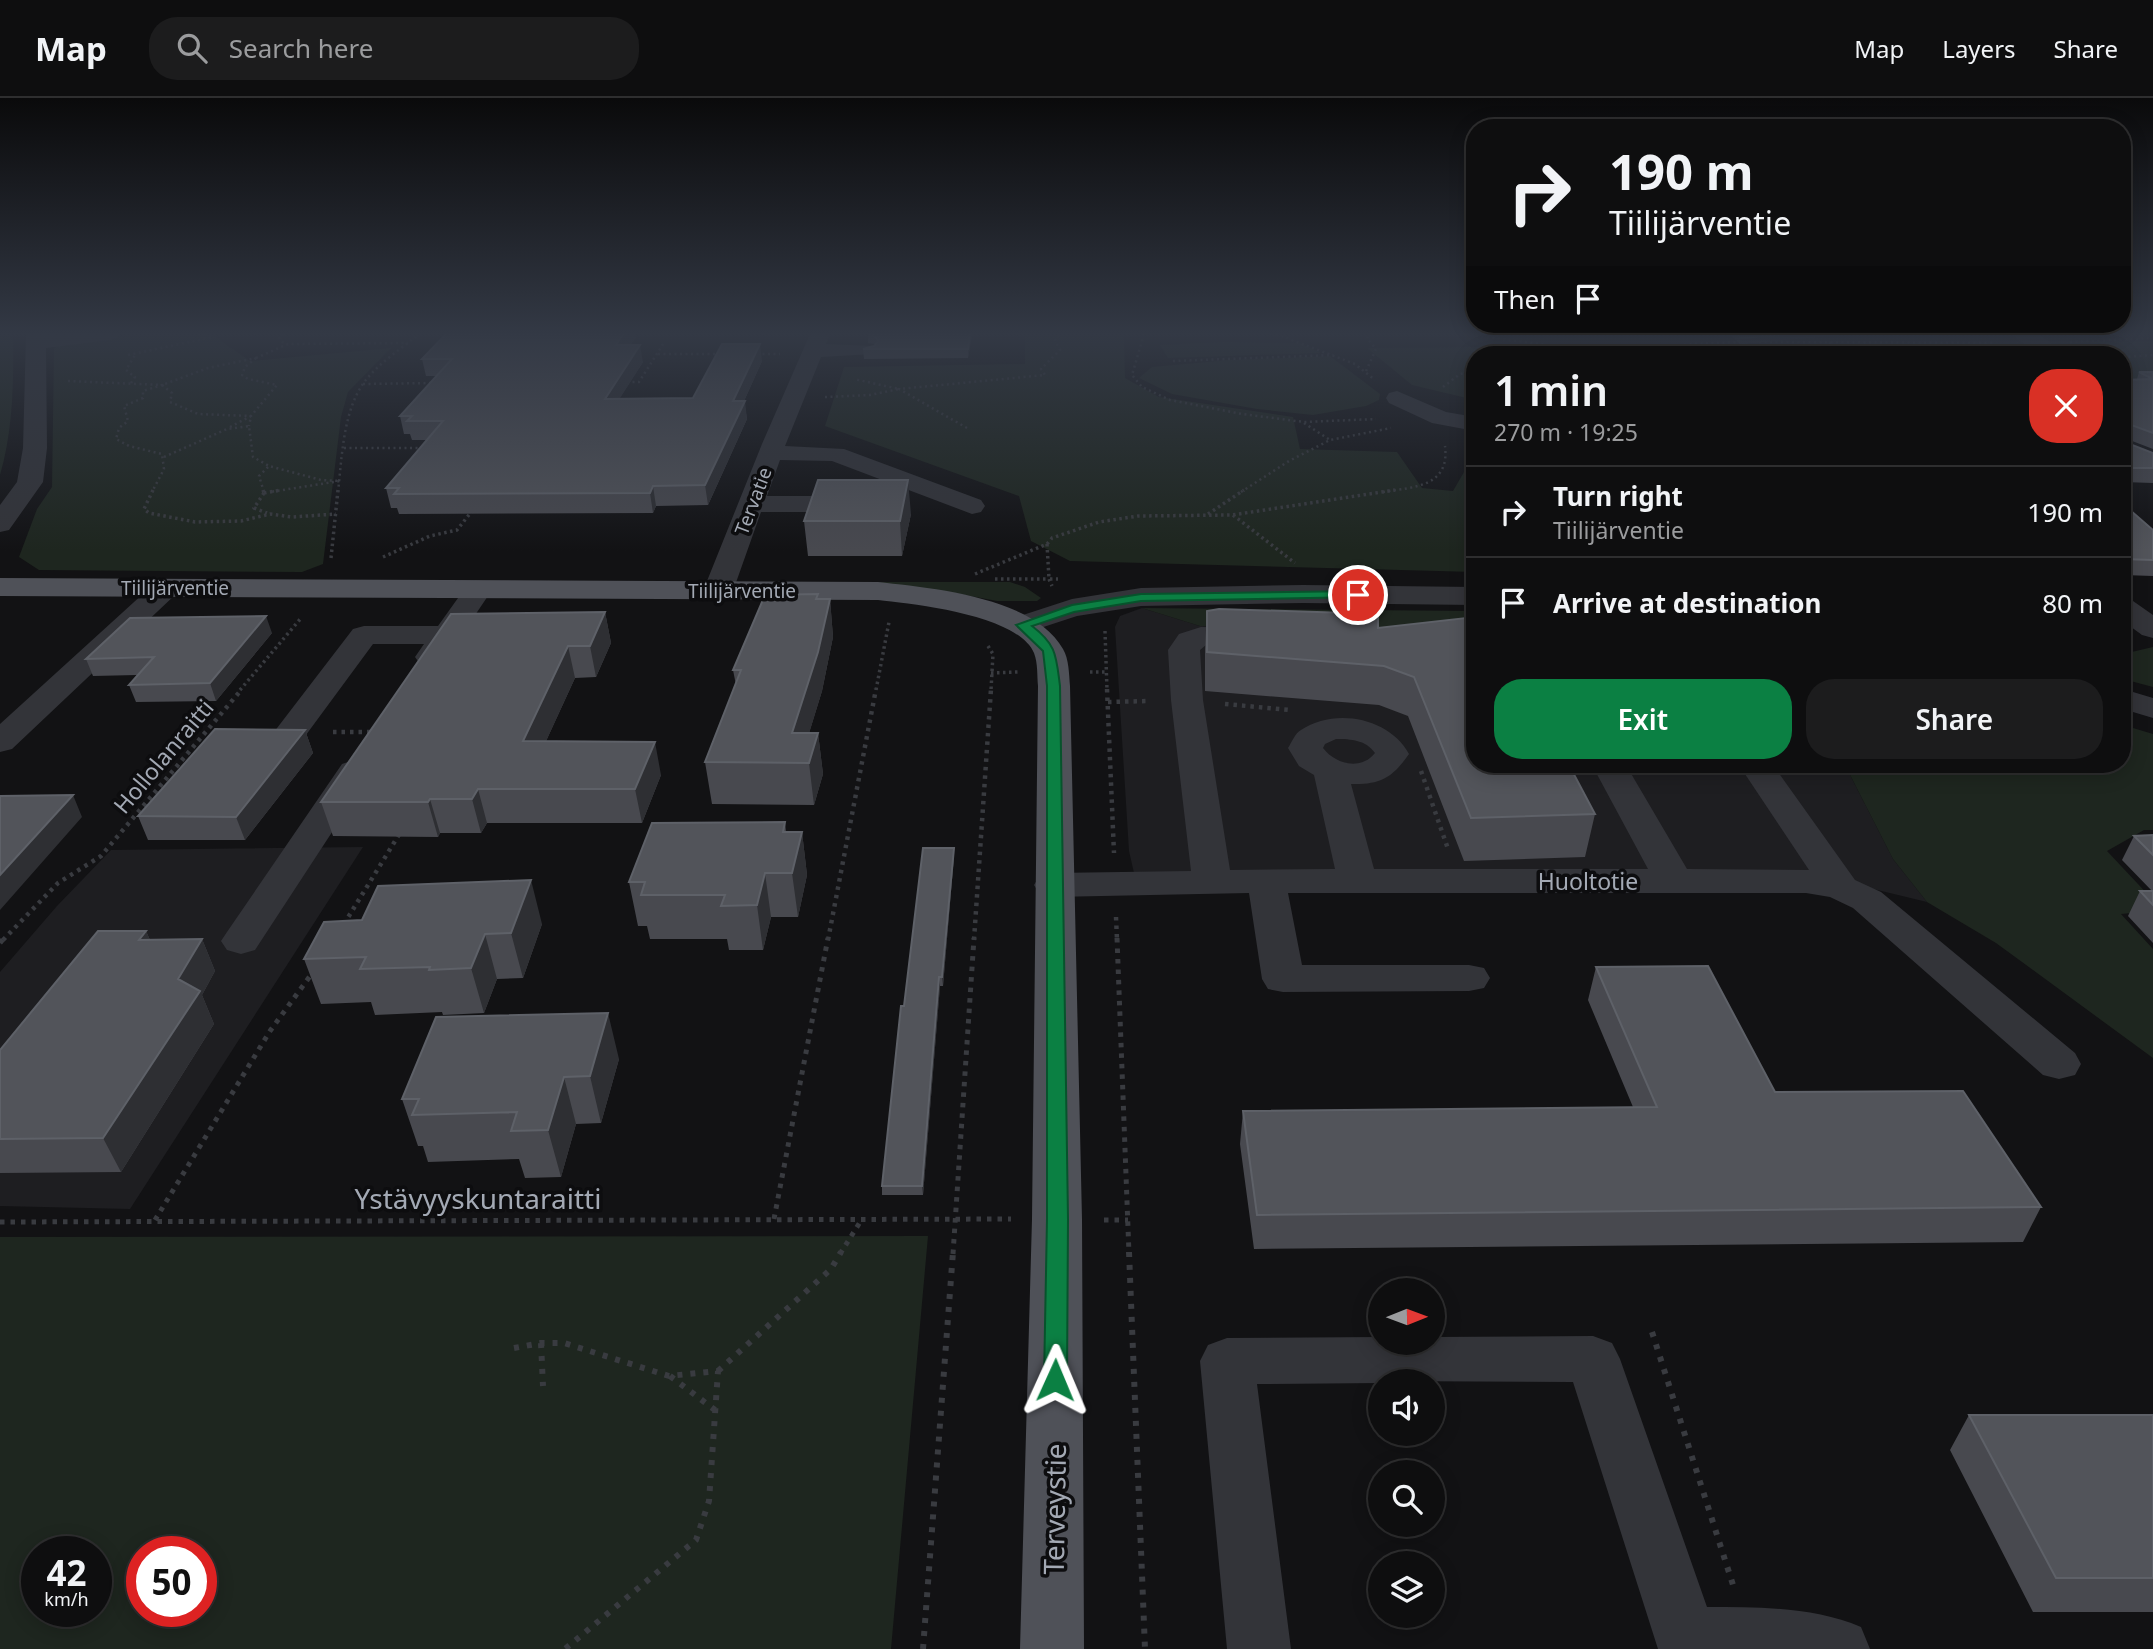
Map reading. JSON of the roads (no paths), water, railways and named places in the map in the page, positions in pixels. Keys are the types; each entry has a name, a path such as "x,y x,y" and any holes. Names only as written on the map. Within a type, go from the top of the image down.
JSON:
{"main road":[{"name":"Tiilijärventie","path":"0,587 166,588 331,581 478,590 908,594 968,604 1002,631"},
{"name":"Terveystie","path":"1002,631 1039,638 1049,650 1052,672 1057,1219 1052,1649"}],"street":[{"path":"0,524 30,482 35,448 35,406"},
{"name":"Tervatie","path":"718,591 790,406"},
{"path":"1415,406 1440,418 1466,422"},
{"path":"771,453 835,454 972,506"},
{"path":"752,504 934,503"},
{"path":"0,742 166,588"},
{"path":"416,679 478,590"},
{"path":"1002,631 1072,608 1141,597 1466,596"},
{"path":"2131,613 2153,629"},
{"path":"291,732 364,635 446,635"},
{"path":"1212,881 1187,701 1184,650 1190,642 1201,636 1284,637"},
{"path":"2131,701 2153,708"},
{"path":"241,941 373,743"},
{"path":"1330,771 1357,880"},
{"path":"1613,773 1674,881"},
{"path":"1762,773 1841,888"},
{"name":"Huoltotie","path":"1053,885 1357,880 1806,881 1841,888 1867,900 2059,1064"},
{"path":"1267,881 1283,979 1469,978"},
{"path":"1259,1649 1227,1361 1593,1359 1688,1643 1750,1638 1838,1649"}]}
